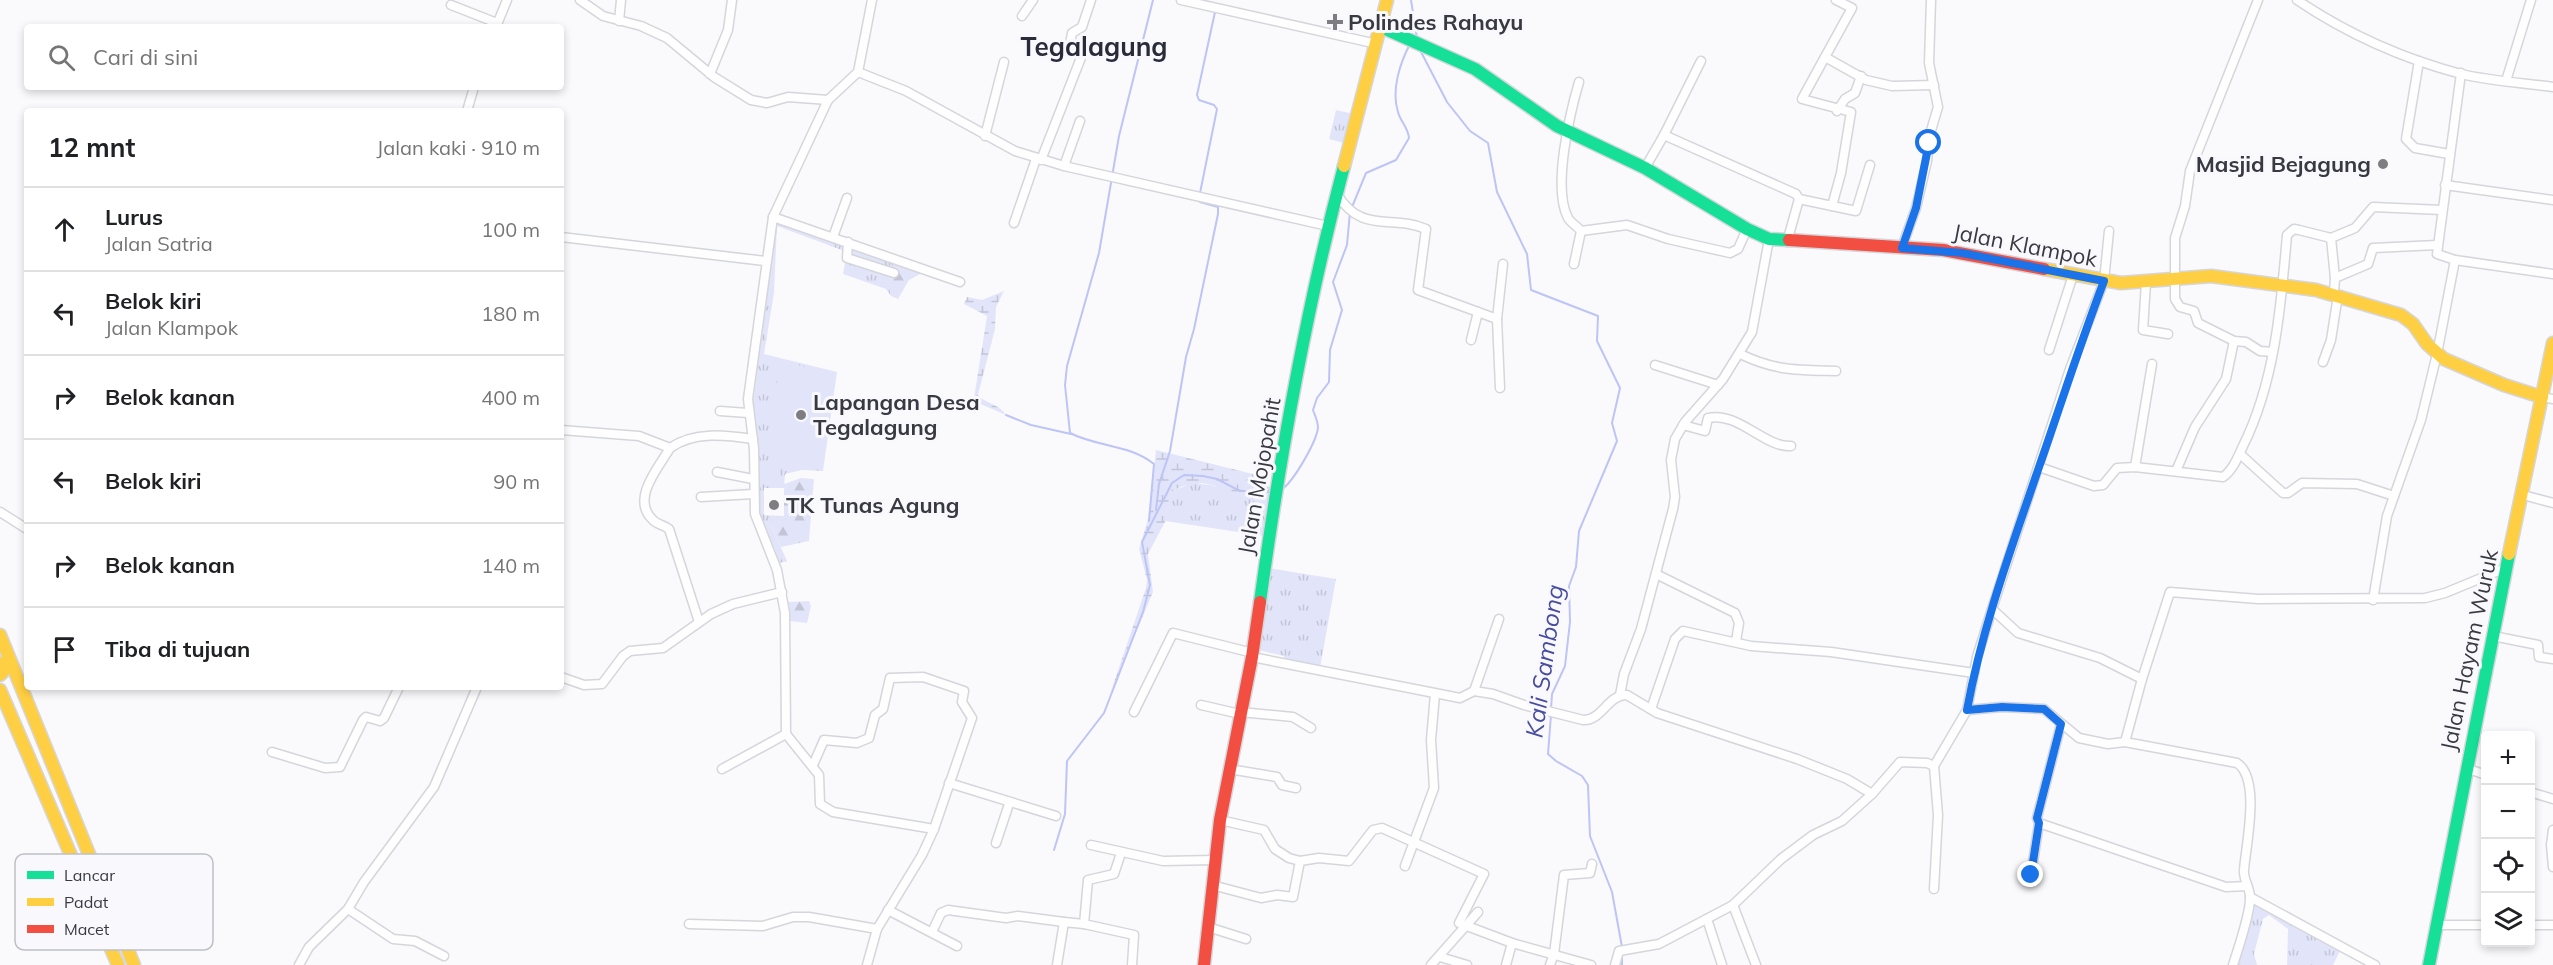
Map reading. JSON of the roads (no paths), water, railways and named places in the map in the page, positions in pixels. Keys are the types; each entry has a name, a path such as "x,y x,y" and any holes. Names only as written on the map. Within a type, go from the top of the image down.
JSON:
{"main road":[{"name":"Jalan Mojopahit","path":"1204,965 1220,820 1252,655 1276,483 1328,226 1387,0"},
{"name":"Jalan Klampok","path":"1381,27 1475,69 1568,133 1645,168 1747,229 1769,239 1962,253 2104,281 2146,282 2211,276 2283,283 2336,294 2408,319 2437,354 2467,371 2548,398"},
{"name":"Jalan Hayam Wuruk","path":"2429,965 2493,636 2523,495 2548,398 2553,343"},
{"path":"0,635 89,854"},
{"path":"0,663 3,672 0,675"},
{"path":"22,688 15,679 9,680 40,759 37,778"},
{"path":"0,690 70,854"},
{"path":"112,950 118,965"},
{"path":"128,950 134,965"}],"street":[{"path":"496,24 507,0"},
{"path":"580,0 603,16 642,27 667,38 733,91 760,103 788,97 828,100"},
{"path":"619,21 621,0"},
{"path":"710,74 728,30 732,0"},
{"path":"872,0 858,72 828,100 773,217 765,261 748,413 753,439 753,494 755,514 773,557 782,592 786,628 786,734 813,765 820,780 820,804 826,810 934,829"},
{"path":"1022,16 1033,0"},
{"path":"1014,223 1083,53 1080,49 1071,46 1071,36 1075,30 1082,27 1091,0"},
{"path":"1181,0 1377,44"},
{"path":"1832,206 1841,173 1851,112 1837,111 1802,99 1852,8 1836,0"},
{"path":"1902,248 1916,208 1930,134 1938,107 1929,55 1931,0"},
{"path":"2258,0 2190,171 2185,206 2175,238 2176,303 2194,311 2198,323 2235,341 2248,343 2260,351 2272,352"},
{"path":"2298,0 2327,20 2420,60 2461,74 2553,87"},
{"path":"2506,81 2531,0"},
{"path":"451,5 494,24"},
{"path":"1825,57 1861,76 1892,86 1934,85"},
{"path":"2420,60 2406,139 2415,148 2449,154"},
{"path":"1645,168 1701,61"},
{"path":"985,136 1005,62"},
{"path":"858,72 906,91 985,136 1039,159 1328,226"},
{"path":"2461,74 2437,245 2439,256 2553,274"},
{"path":"1837,111 1845,99 1855,93 1861,76"},
{"path":"1579,82 1569,115 1563,163 1563,198 1567,216 1581,231"},
{"path":"468,108 473,90"},
{"path":"1064,166 1080,121"},
{"path":"1664,135 1796,194 1798,200 1787,242"},
{"path":"1798,200 1856,211 1870,165"},
{"path":"2445,185 2553,200"},
{"path":"1337,194 1350,212 1426,229 1418,290 1497,319"},
{"path":"833,237 847,198"},
{"path":"2039,467 2094,486 2106,483 2111,473 2117,468 2135,467 2223,477 2240,454 2259,414 2283,283 2287,235 2291,231 2299,230 2331,238 2355,228 2373,207 2442,210"},
{"path":"773,217 960,282"},
{"path":"1581,231 1634,226 1668,240 1730,253 1738,249 1747,229"},
{"path":"1574,264 1581,231"},
{"path":"1934,889 1938,814 1935,766 1967,710 1974,673 1992,609 2070,369 2104,281 2109,231"},
{"path":"564,237 765,261"},
{"path":"2323,362 2331,340 2336,294 2331,238"},
{"path":"1134,712 1173,633 1252,655 1435,694 1461,698 1474,691 1493,694 1553,713 1588,720 1620,695 1624,674 1636,649 1675,502 1672,449 1683,425 1718,386 1740,354 1755,322 1769,239"},
{"path":"848,242 847,258 894,273"},
{"path":"2335,278 2368,264 2373,248 2437,245"},
{"path":"2373,600 2387,516 2421,420 2437,354 2455,260"},
{"path":"1500,388 1497,319 1503,264"},
{"path":"2049,350 2073,275"},
{"path":"2146,282 2143,330 2168,334"},
{"path":"1472,340 1478,312"},
{"path":"2176,471 2195,428 2226,379 2235,341"},
{"path":"1740,354 1767,366 1790,370 1836,371"},
{"path":"2135,467 2152,364"},
{"path":"1655,365 1718,386"},
{"path":"720,411 748,413"},
{"path":"1683,425 1701,432 1705,431 1708,418 1714,417 1749,427 1781,447 1791,446"},
{"path":"564,430 639,436 670,448"},
{"path":"699,622 669,529 653,521 645,507 644,495 670,448 676,443 711,435 753,439"},
{"path":"2240,454 2283,493 2288,494 2302,483 2357,484 2394,495"},
{"path":"717,472 753,479"},
{"path":"701,497 753,494"},
{"path":"2523,495 2553,502"},
{"path":"0,512 24,527"},
{"path":"2125,742 2142,679 2170,592 2258,599 2373,600 2434,596 2508,567"},
{"path":"1656,574 1735,613 1739,623 1736,641"},
{"path":"564,678 584,685 602,684 623,656 638,650 663,648 699,622 733,604 782,592"},
{"path":"1992,609 2019,633 2100,658 2142,679"},
{"path":"1474,691 1499,619"},
{"path":"1651,709 1679,633 1689,631 1779,649 1831,651 1974,673"},
{"path":"2493,636 2538,645 2539,656 2553,659"},
{"path":"813,765 824,740 857,743 869,738 875,715 883,709 890,678 923,677 962,688 963,705 971,715 934,829 922,855 877,929 867,965"},
{"path":"272,752 326,768 340,767 363,720 366,717 380,721 384,718 398,690"},
{"path":"299,965 309,947 348,909 353,896 434,787 476,690"},
{"path":"1405,866 1434,788 1431,740 1435,694"},
{"path":"1620,695 1634,698 1675,720 1797,759 1840,776 1872,794"},
{"path":"1200,705 1240,713 1293,717 1311,728"},
{"path":"1967,710 2002,707 2044,709 2079,738 2092,742 2125,742 2237,763 2243,767 2248,775 2250,787 2248,847 2243,873 2250,897 2233,965"},
{"path":"2031,875 2039,823 2037,818 2061,724"},
{"path":"722,769 786,734"},
{"path":"1615,965 1623,950 1659,944 1733,905 1781,859 1813,835 1842,821 1872,794 1900,762 1927,763 1935,766"},
{"path":"2466,768 2481,773"},
{"path":"1229,769 1277,777 1281,785 1296,788"},
{"path":"949,783 1009,804 1056,816"},
{"path":"2535,794 2553,799"},
{"path":"996,843 1009,804"},
{"path":"1220,820 1264,830 1275,849 1300,861 1319,858 1349,861 1378,827 1484,874 1459,923 1512,943 1591,965"},
{"path":"2039,823 2226,887 2247,886"},
{"path":"2553,830 2551,845 2553,867"},
{"path":"1091,845 1121,853 1174,862 1215,860"},
{"path":"1084,924 1088,880 1114,874 1121,853"},
{"path":"1212,885 1261,898 1277,895 1293,897 1300,861"},
{"path":"1550,965 1554,954 1564,875 1590,873 1592,864"},
{"path":"2250,897 2375,965"},
{"path":"1733,905 1756,965"},
{"path":"348,909 393,939 417,942 444,956"},
{"path":"888,910 957,946"},
{"path":"932,932 945,910 1084,924 1134,935 1132,965"},
{"path":"1431,965 1478,912"},
{"path":"689,924 763,926 793,917 809,917 877,929"},
{"path":"1707,919 1722,965"},
{"path":"1057,965 1064,922"},
{"path":"2435,925 2481,925"},
{"path":"2535,925 2553,925"},
{"path":"1208,927 1246,939"},
{"path":"1506,965 1512,943"},
{"path":"1440,957 1467,965"}],"waterway":[{"path":"1149,521 1154,464 1124,449 1080,438 1070,433 1065,385 1067,366 1099,253 1119,136 1153,0"},
{"name":"Kali Sambong","path":"1411,0 1417,38"},
{"path":"1200,193 1217,109 1214,105 1199,100 1197,95 1215,12"},
{"path":"1352,207 1366,173 1396,160 1409,138 1396,104 1396,86 1400,68 1410,44"},
{"name":"Kali Sambong","path":"1420,50 1447,102 1470,131 1488,143 1497,192 1527,254 1531,290 1598,316 1597,341 1620,388 1612,423 1617,441 1579,531 1576,567 1569,586 1570,622 1565,666 1552,694 1551,709"},
{"path":"1156,510 1159,484 1170,451 1186,357 1218,214 1218,207 1200,202 1199,199"},
{"path":"1278,491 1289,482 1302,464 1318,428 1313,410 1317,398 1329,382 1330,350 1342,310 1333,282 1347,245 1350,212"},
{"path":"1006,415 1031,425 1071,434"},
{"path":"1054,850 1065,814 1067,761 1104,713 1143,612 1150,585 1142,542 1172,483 1184,475 1203,476 1217,479 1240,491 1269,492"},
{"name":"Kali Sambong","path":"1551,715 1548,754 1582,776 1588,785 1590,836 1612,892 1622,947"},
{"name":"Kali Sambong","path":"1622,956 1622,965"}],"place":[{"name":"Polindes Rahayu","path":"1335,22"},
{"name":"Masjid Bejagung","path":"2383,164"},
{"name":"Lapangan Desa Tegalagung","path":"801,415"},
{"name":"TK Tunas Agung","path":"774,505"}],"district":[{"name":"Tegalagung","path":"1094,46"}]}
